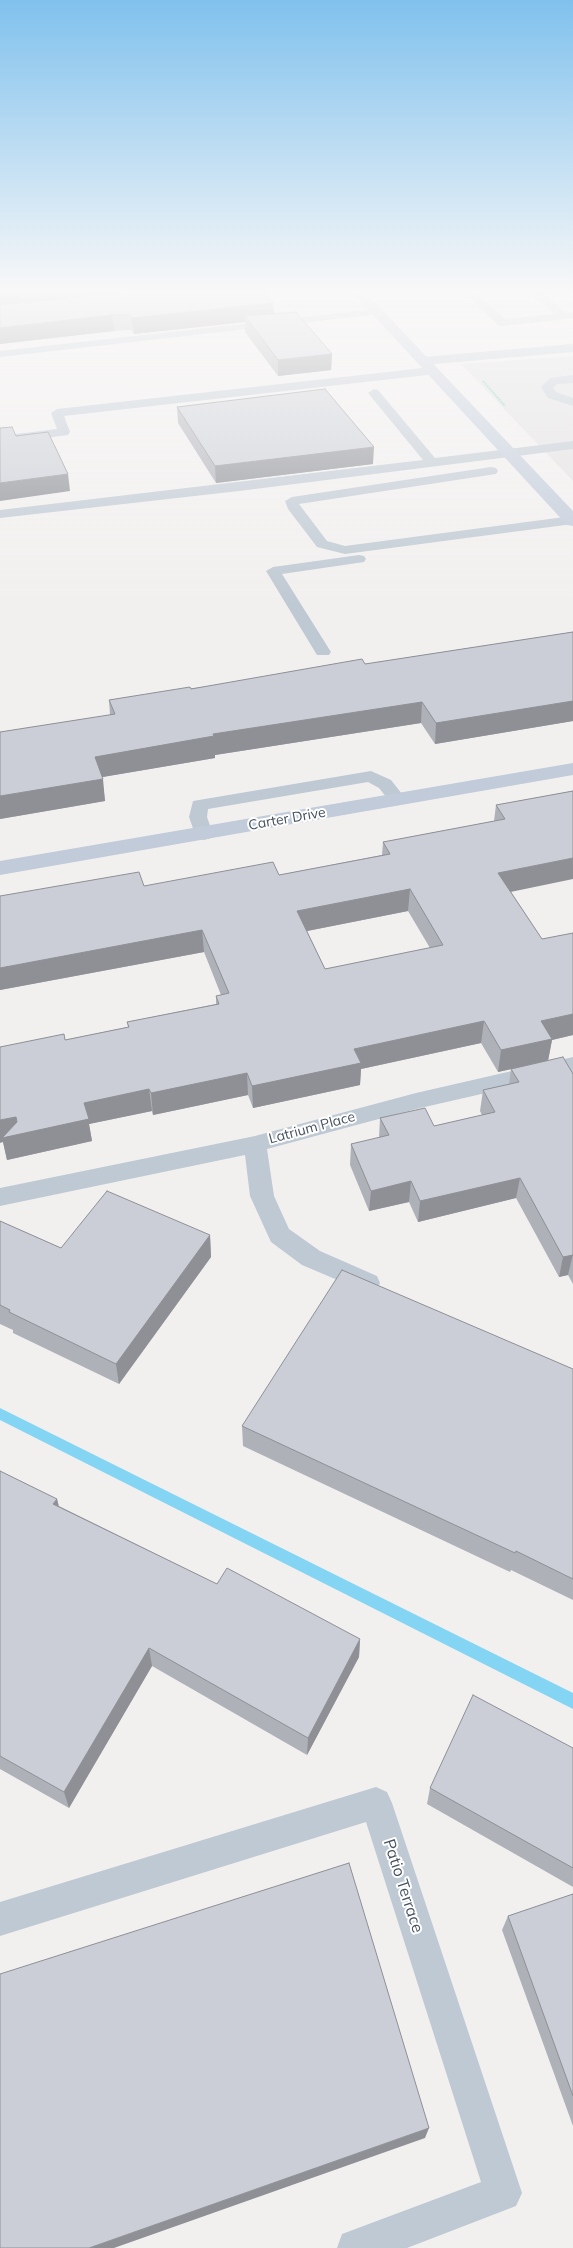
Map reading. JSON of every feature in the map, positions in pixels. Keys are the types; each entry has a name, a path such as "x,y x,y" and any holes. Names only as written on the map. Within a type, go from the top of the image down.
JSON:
{"main road":[{"path":"451,397 510,453 573,520"},
{"name":"Carter Drive","path":"0,868 573,769"}],"lane":[{"path":"0,440 64,432 57,412 178,397"},
{"path":"377,397 432,463"},
{"path":"555,397 573,402"},
{"path":"0,514 573,446"},
{"path":"522,466 292,501 322,544 345,550 573,520"},
{"path":"323,652 273,571 573,529"},
{"path":"204,834 198,817 199,805 267,792 371,776 385,784 397,799"},
{"name":"Latrium Place","path":"392,1293 311,1258 280,1235 262,1196 255,1144 416,1101 573,1065"},
{"path":"0,1197 255,1144"},
{"name":"Patio Terrace","path":"0,1919 376,1803 503,2193 356,2248"}],"shaded area":[{"path":"493,397 573,397 573,481"}],"building":[{"path":"260,397 332,397 374,447 215,466 177,407"},
{"path":"12,427 16,436 48,432 68,474 0,483 0,428"},
{"path":"573,632 573,701 436,723 422,702 213,734 214,736 95,757 103,779 0,796 0,732 115,714 109,700 190,687 191,689 362,659 365,664"},
{"path":"573,791 573,858 498,873 542,939 573,933 573,1014 541,1021 552,1039 501,1050 484,1021 354,1049 361,1063 252,1086 247,1073 151,1093 149,1089 84,1103 89,1119 2,1138 17,1122 16,1117 0,1120 0,1047 64,1034 65,1040 129,1027 127,1022 219,1004 216,996 229,993 202,930 0,968 0,896 139,872 144,886 273,862 279,875 390,854 383,842 505,819 496,805","holes":["410,889 443,945 325,969 297,911"]},
{"path":"563,1057 573,1074 573,1255 563,1257 520,1178 420,1201 411,1181 371,1191 351,1144 389,1135 380,1118 425,1108 434,1126 495,1112 483,1090 519,1082 511,1069"},
{"path":"107,1191 210,1235 116,1364 9,1312 10,1310 0,1305 0,1221 61,1248"},
{"path":"342,1270 573,1369 573,1579 516,1551 515,1553 242,1426"},
{"path":"0,1471 57,1499 53,1504 217,1584 227,1568 360,1639 308,1738 149,1648 64,1792 0,1756"},
{"path":"473,1695 573,1748 573,1868 430,1788"},
{"path":"349,1863 429,2128 89,2248 0,2248 0,1974"},
{"path":"573,1894 573,2096 508,1916"}],"waterway":[{"path":"0,1414 573,1701"}]}
